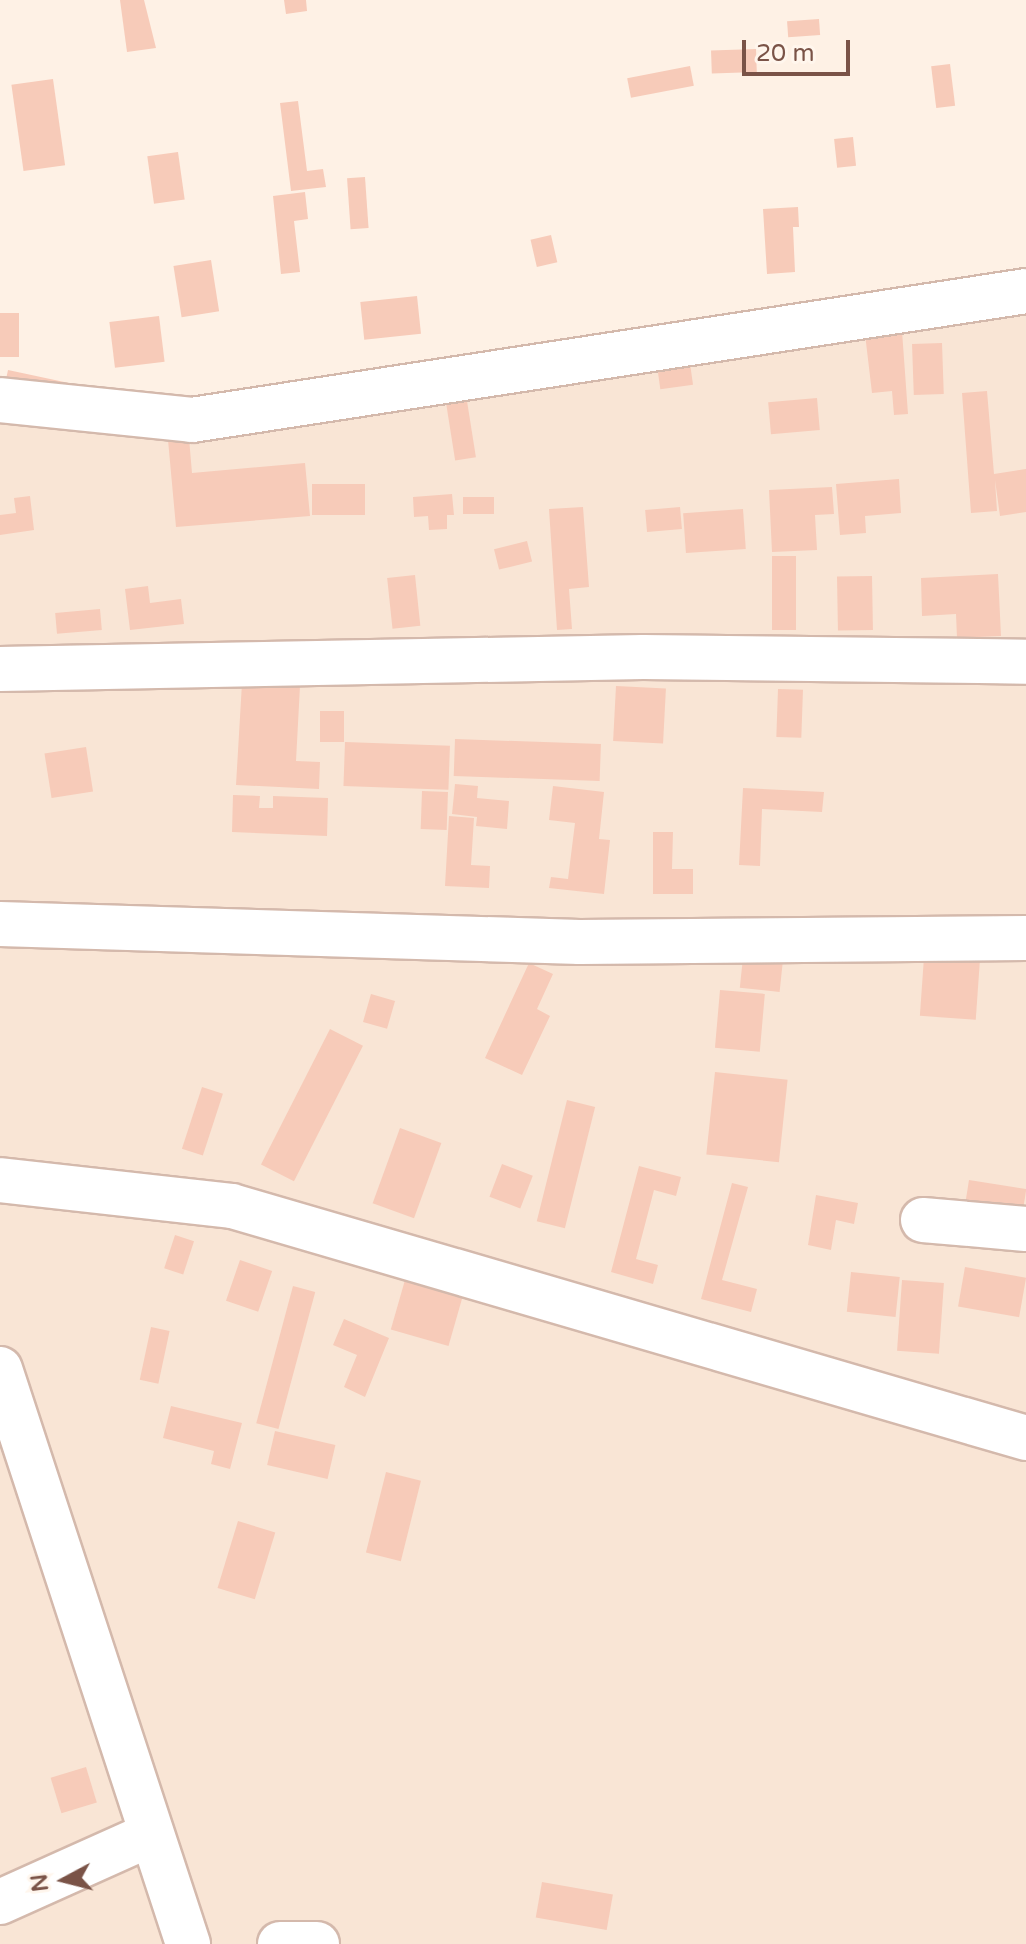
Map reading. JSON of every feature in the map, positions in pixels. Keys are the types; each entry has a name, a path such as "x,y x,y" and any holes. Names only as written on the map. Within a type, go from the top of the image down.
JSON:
{"street":[{"path":"0,400 192,420 1026,291"},
{"path":"0,669 643,657 1026,662"},
{"path":"0,924 580,942 1026,938"},
{"path":"0,1180 232,1206 1026,1438"},
{"path":"923,1220 1026,1229"},
{"path":"0,1369 188,1944"},
{"path":"0,1902 151,1834"},
{"path":"280,1944 317,1944"}],"shaded area":[{"path":"1026,283 1026,1944 0,1944 0,423 66,421"}],"building":[{"path":"120,0 144,0 156,48 127,52"},
{"path":"284,0 306,0 307,11 286,14"},
{"path":"819,19 820,35 788,37 787,21"},
{"path":"756,49 757,72 712,74 711,51"},
{"path":"950,64 955,106 936,108 931,66"},
{"path":"690,66 694,86 631,98 627,78"},
{"path":"53,79 65,165 24,171 11,85"},
{"path":"298,101 307,171 323,169 326,187 291,191 280,103"},
{"path":"853,137 856,166 837,168 834,139"},
{"path":"178,152 185,200 154,204 147,156"},
{"path":"365,177 369,228 351,229 347,178"},
{"path":"305,192 308,219 294,221 300,272 281,274 273,196"},
{"path":"798,207 799,227 793,227 795,272 767,274 763,209"},
{"path":"551,235 557,262 537,267 531,240"},
{"path":"211,260 219,311 182,317 173,266"},
{"path":"417,296 421,334 364,340 360,302"},
{"path":"0,313 19,313 19,357 0,357"},
{"path":"159,316 165,362 115,368 109,322"},
{"path":"902,331 908,414 894,415 892,391 872,393 865,334"},
{"path":"942,343 944,394 914,395 912,344"},
{"path":"688,349 693,385 660,389 655,354"},
{"path":"8,370 79,385 76,400 5,385"},
{"path":"987,391 994,474 1026,469 1026,512 1000,516 995,480 997,511 971,513 962,393"},
{"path":"817,398 820,430 771,434 768,402"},
{"path":"467,401 476,457 455,461 446,404"},
{"path":"189,438 192,473 305,463 310,516 176,527 168,440"},
{"path":"899,479 901,513 865,516 866,533 840,535 836,484"},
{"path":"312,484 365,484 365,515 312,515"},
{"path":"832,487 834,514 815,515 817,550 772,552 769,490"},
{"path":"452,494 454,515 447,515 447,529 429,530 428,516 414,517 413,497"},
{"path":"30,496 34,530 0,535 0,515 16,513 14,498"},
{"path":"463,497 494,497 494,514 463,514"},
{"path":"583,507 589,587 569,589 572,629 557,630 549,509"},
{"path":"680,507 682,529 647,532 645,510"},
{"path":"743,509 746,549 686,553 683,513"},
{"path":"527,541 532,561 499,570 494,549"},
{"path":"772,556 796,556 796,630 772,630"},
{"path":"998,574 1001,636 957,638 956,614 922,616 921,578"},
{"path":"415,575 420,626 392,629 387,578"},
{"path":"872,576 873,630 838,631 837,577"},
{"path":"148,586 150,603 181,599 184,624 130,630 125,589"},
{"path":"100,609 102,630 57,634 55,613"},
{"path":"242,683 300,686 296,761 320,762 319,789 236,785"},
{"path":"616,686 666,689 663,744 613,741"},
{"path":"778,689 803,690 801,738 776,737"},
{"path":"320,711 344,711 344,742 320,742"},
{"path":"455,739 601,744 600,781 454,776"},
{"path":"345,742 450,746 448,790 343,786"},
{"path":"86,747 93,791 52,798 45,754"},
{"path":"455,784 478,786 477,798 509,801 507,829 476,826 477,817 452,814"},
{"path":"553,786 604,792 599,839 610,840 604,894 549,888 551,877 568,879 575,823 549,820"},
{"path":"743,788 824,792 822,812 762,809 760,866 739,865"},
{"path":"422,791 448,792 447,830 421,829"},
{"path":"233,795 260,796 259,808 273,808 273,796 328,798 327,836 232,832"},
{"path":"449,816 474,818 471,865 490,866 489,888 445,886"},
{"path":"653,832 673,832 672,869 693,869 693,894 653,894"},
{"path":"744,948 784,952 780,992 740,988"},
{"path":"924,957 980,961 976,1020 920,1016"},
{"path":"529,963 553,974 537,1009 550,1016 522,1075 485,1058"},
{"path":"720,990 765,994 760,1052 715,1048"},
{"path":"371,994 395,1001 387,1029 363,1022"},
{"path":"330,1029 363,1046 294,1181 261,1164"},
{"path":"715,1072 788,1080 779,1162 706,1155"},
{"path":"202,1087 223,1094 203,1156 182,1149"},
{"path":"567,1100 595,1107 565,1228 537,1221"},
{"path":"400,1128 441,1143 414,1218 373,1203"},
{"path":"502,1164 533,1176 520,1209 489,1197"},
{"path":"639,1166 681,1177 676,1196 654,1190 636,1259 658,1265 653,1284 611,1272"},
{"path":"969,1180 1026,1189 1022,1215 965,1206"},
{"path":"732,1183 748,1187 722,1280 757,1289 751,1312 701,1299"},
{"path":"816,1195 858,1203 854,1224 836,1220 831,1250 808,1245"},
{"path":"175,1235 194,1241 183,1274 164,1268"},
{"path":"240,1260 272,1271 258,1312 226,1301"},
{"path":"409,1266 467,1283 448,1346 391,1329"},
{"path":"965,1267 1026,1278 1019,1317 958,1306"},
{"path":"851,1272 900,1277 896,1317 847,1312"},
{"path":"902,1280 944,1283 939,1354 897,1351"},
{"path":"293,1286 315,1292 278,1429 256,1423"},
{"path":"344,1319 389,1338 365,1397 344,1387 357,1355 333,1345"},
{"path":"151,1327 170,1331 158,1384 140,1380"},
{"path":"171,1406 242,1423 230,1469 211,1464 214,1451 163,1438"},
{"path":"275,1431 335,1445 328,1479 267,1465"},
{"path":"386,1472 421,1481 401,1561 366,1553"},
{"path":"238,1521 275,1532 255,1599 218,1588"},
{"path":"86,1767 97,1802 61,1813 51,1778"},
{"path":"542,1882 613,1895 607,1930 536,1917"}]}
